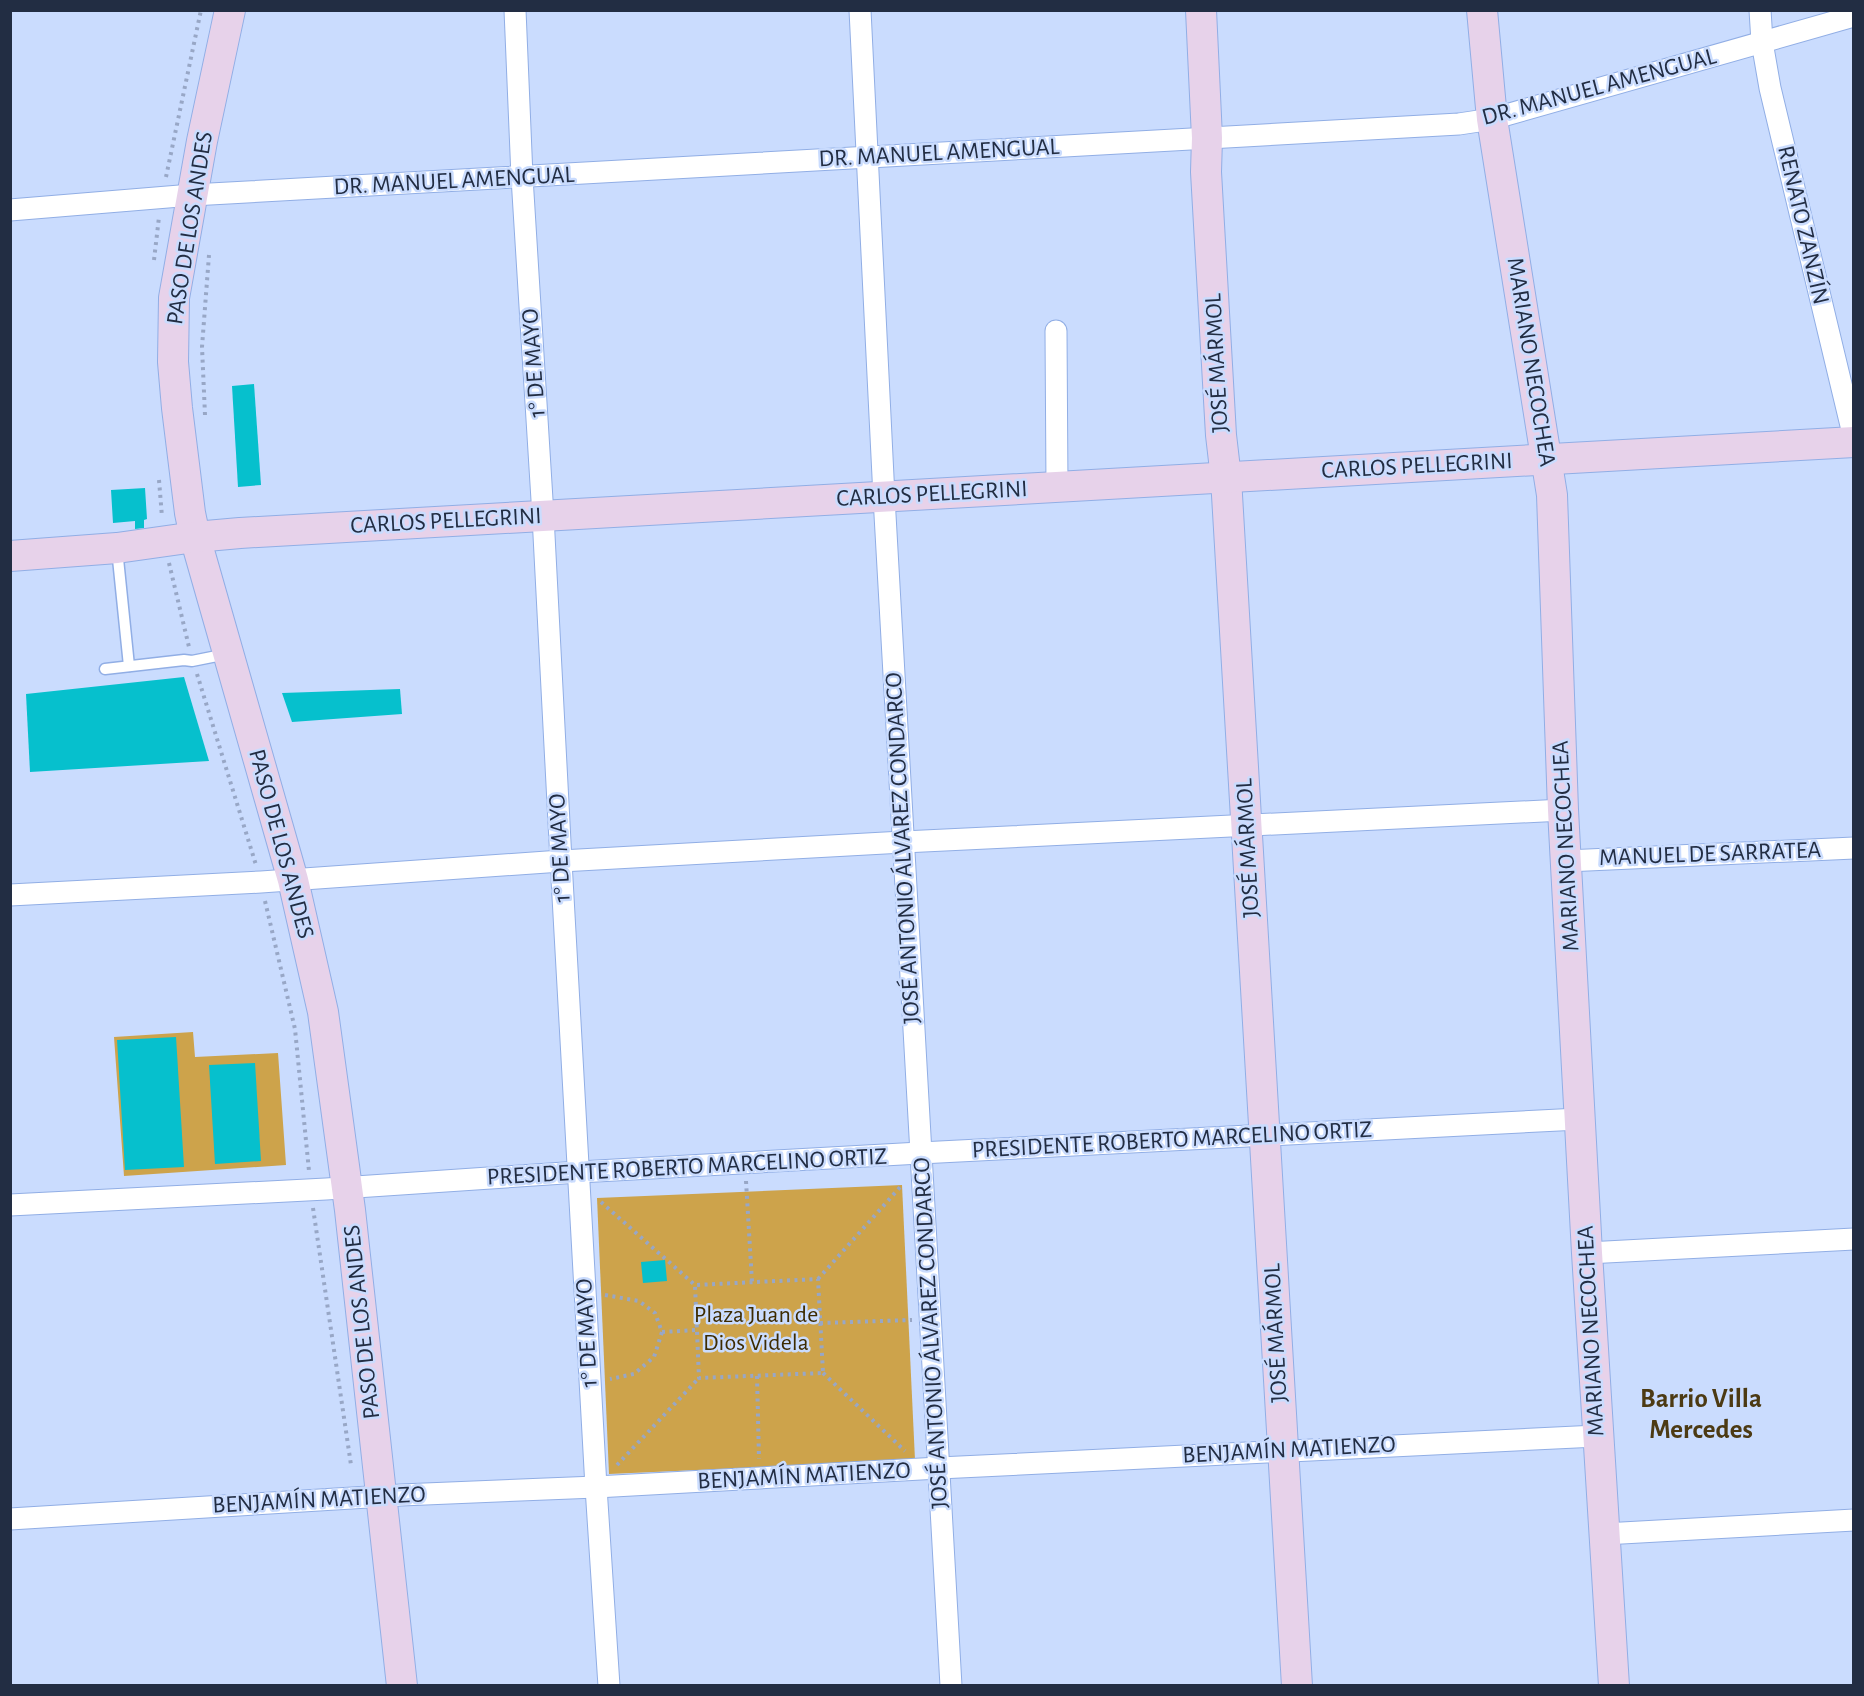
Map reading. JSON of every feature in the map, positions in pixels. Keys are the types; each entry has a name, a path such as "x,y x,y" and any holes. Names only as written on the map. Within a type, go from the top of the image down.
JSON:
{"street":[{"name":"PASO DE LOS ANDES","path":"230,10 192,195 174,298 172,328 177,408 195,537 293,880 323,1012 346,1188 368,1497 402,1686"},
{"name":"1° DE MAYO","path":"515,10 522,177 579,1172 602,1480 609,1686"},
{"name":"JOSÉ ANTONIO ÁLVAREZ CONDARCO","path":"860,10 884,497 951,1686"},
{"name":"JOSÉ MÁRMOL","path":"1201,10 1207,138 1206,172 1220,423 1226,478 1297,1686"},
{"name":"MARIANO NECOCHEA","path":"1482,10 1492,119 1552,495 1563,810 1579,1119 1614,1686"},
{"name":"RENATO ZANZÍN","path":"1760,10 1762,42 1773,99 1854,438"},
{"name":"DR. MANUEL AMENGUAL","path":"10,210 192,195 1447,124 1492,119 1854,16"},
{"path":"1056,331 1057,487"},
{"name":"CARLOS PELLEGRINI","path":"10,556 117,548 240,533 1854,442"},
{"path":"10,895 261,882 561,861 903,842 1563,810"},
{"name":"MANUEL DE SARRATEA","path":"1566,861 1854,848"},
{"name":"PRESIDENTE ROBERTO MARCELINO ORTIZ","path":"10,1205 346,1188 920,1153 1579,1119"},
{"path":"1587,1253 1854,1239"},
{"name":"BENJAMÍN MATIENZO","path":"10,1519 602,1480 759,1478 1598,1436"},
{"path":"1604,1534 1854,1520"}],"lane":[{"path":"117,548 129,666"},
{"path":"105,669 227,654"}],"path":[{"path":"154,262 162,197 201,10"},
{"path":"158,471 165,542 175,594 192,660 261,882 295,1029 311,1189 368,1497"},
{"path":"745,1163 752,1282"},
{"path":"902,1185 818,1279 822,1373 906,1452"},
{"path":"597,1198 695,1285 818,1279"},
{"path":"695,1285 699,1378"},
{"path":"601,1295 639,1300 655,1313 662,1332 654,1357 634,1374 605,1380"},
{"path":"820,1323 930,1319"},
{"path":"662,1332 697,1330"},
{"path":"602,1480 699,1378 822,1373"},
{"path":"757,1376 759,1478"}],"green space":[{"path":"193,1032 195,1057 278,1053 286,1165 124,1176 114,1037"},
{"name":"Plaza Juan de Dios Videla","path":"902,1185 915,1460 609,1474 597,1198"}],"building":[{"path":"254,384 261,485 238,487 232,386"},
{"path":"145,488 147,519 144,520 144,528 135,529 135,521 113,523 111,490"},
{"path":"184,677 209,761 30,772 26,694"},
{"path":"400,689 402,714 292,722 282,693"},
{"path":"176,1037 184,1167 125,1170 117,1040"},
{"path":"255,1063 261,1161 215,1164 209,1065"},
{"path":"665,1260 667,1281 643,1283 641,1262"}],"district":[{"name":"Barrio Villa Mercedes","path":"1701,1414"}]}
